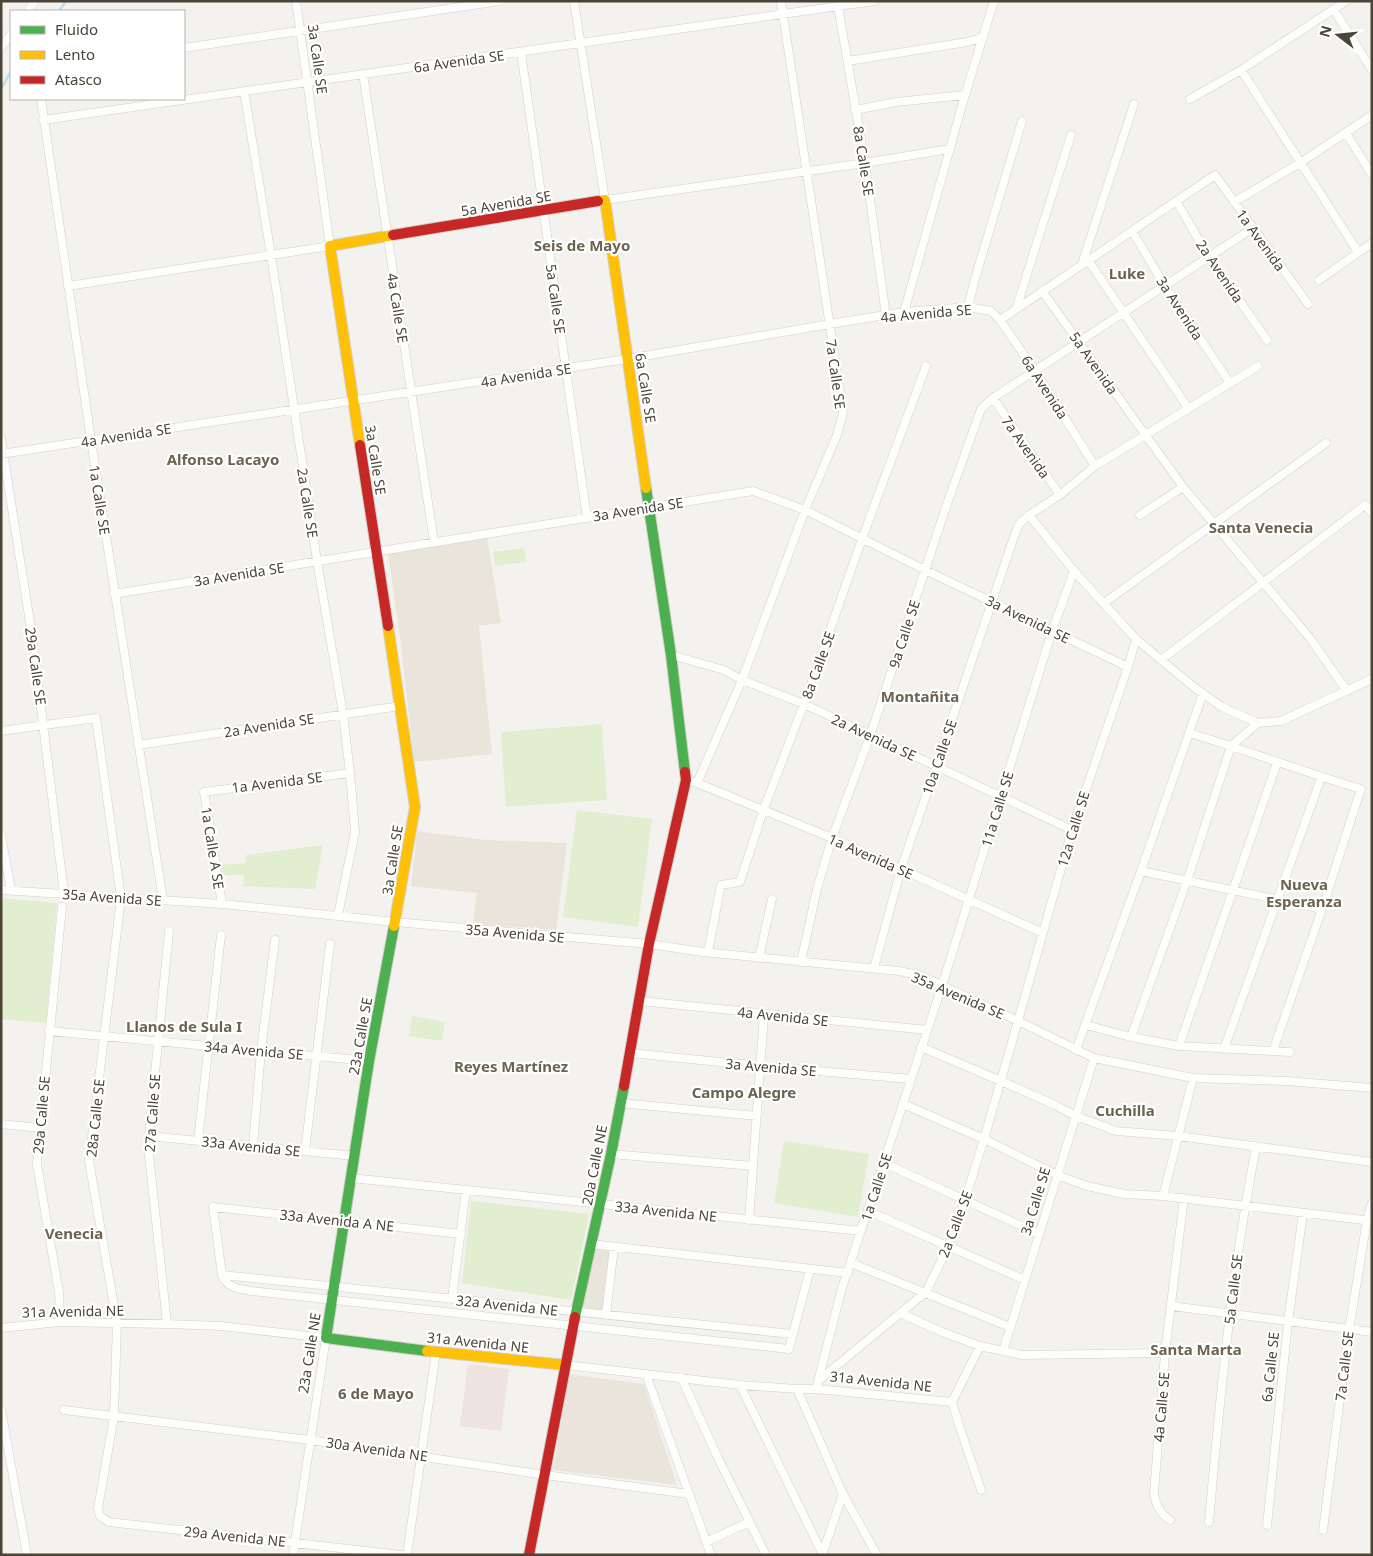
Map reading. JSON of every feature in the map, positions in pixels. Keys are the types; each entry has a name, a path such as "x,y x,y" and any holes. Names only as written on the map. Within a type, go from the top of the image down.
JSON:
{"street":[{"name":"3a Calle SE","path":"296,1 352,401 377,551 415,807 395,922"},
{"path":"185,48 500,1"},
{"name":"6a Calle SE","path":"574,1 672,655 686,780"},
{"name":"7a Calle SE","path":"698,783 742,680 805,510 837,435 843,413 781,1"},
{"name":"6a Avenida SE","path":"185,100 874,1"},
{"path":"904,312 949,149 994,1"},
{"path":"1190,100 1242,70 1346,1"},
{"name":"8a Calle SE","path":"838,6 855,110 866,163 886,316"},
{"path":"1334,10 1372,70"},
{"path":"1,48 10,35"},
{"path":"848,60 967,42 982,38"},
{"name":"5a Calle SE","path":"521,52 587,518"},
{"path":"1242,70 1358,252"},
{"name":"4a Calle SE","path":"363,74 434,542"},
{"name":"2a Calle SE","path":"244,91 271,255 293,410 343,714 350,773 355,832 338,915"},
{"path":"855,110 896,102 965,95"},
{"name":"1a Calle SE","path":"41,100 114,594 163,900"},
{"name":"6a Avenida SE","path":"43,120 182,100"},
{"path":"1085,262 1134,104"},
{"path":"1234,202 1300,163 1372,115"},
{"path":"968,307 974,279 1022,121"},
{"path":"1346,132 1372,174"},
{"path":"1016,309 1072,135"},
{"name":"5a Avenida SE","path":"68,286 387,237 605,200 806,172 949,149"},
{"name":"1a Avenida","path":"1176,201 1215,175 1308,304"},
{"path":"1000,320 1176,201"},
{"name":"2a Avenida","path":"1176,201 1209,256 1266,340"},
{"name":"9a Calle SE","path":"801,962 817,890 832,838 870,736 981,408 1035,370 1253,228"},
{"name":"3a Avenida","path":"1132,231 1165,286 1230,383"},
{"path":"1319,280 1372,243"},
{"path":"1085,262 1123,313 1188,408"},
{"name":"5a Avenida","path":"1042,292 1144,436 1214,525 1309,637 1347,691"},
{"name":"4a Avenida SE","path":"2,454 627,360 904,312 968,307 991,312"},
{"name":"6a Avenida","path":"991,312 1000,320 1035,370 1095,466"},
{"name":"8a Calle SE","path":"708,952 721,885 740,882 763,811 804,704 862,538 926,366"},
{"name":"10a Calle SE","path":"874,968 901,869 991,601 1019,524 1029,515 1060,495 1095,466 1258,366"},
{"name":"7a Avenida","path":"993,398 1060,495"},
{"name":"29a Calle SE","path":"1,439 32,636 64,893"},
{"path":"1104,603 1326,443"},
{"path":"1140,515 1183,487"},
{"name":"3a Avenida SE","path":"114,594 753,491 805,510 1128,668"},
{"path":"1161,660 1365,505 1372,513"},
{"path":"1029,515 1074,571 1136,639 1222,707 1258,723 1281,722 1372,679"},
{"name":"11a Calle SE","path":"942,986 1000,795 1052,632 1074,571"},
{"name":"12a Calle SE","path":"1018,1021 1072,830 1128,668 1136,639"},
{"name":"2a Avenida SE","path":"672,655 724,670 742,680 804,704 1072,830"},
{"path":"1076,1050 1141,872 1203,693"},
{"name":"2a Avenida SE","path":"138,745 400,706"},
{"name":"28a Calle SE","path":"44,725 96,718 121,898 89,1161 117,1323 114,1417 98,1508 100,1516"},
{"path":"1131,1037 1187,881 1231,746 1258,723"},
{"path":"1,731 44,725"},
{"path":"1189,734 1231,746 1321,778 1361,789 1273,1051"},
{"path":"1179,1046 1277,763"},
{"name":"1a Avenida SE","path":"204,792 350,773"},
{"path":"1224,1049 1321,778"},
{"name":"1a Avenida SE","path":"686,780 698,783 832,838 1043,933"},
{"name":"20a Calle NE","path":"529,1555 573,1326 611,1154 649,944 686,780"},
{"name":"1a Calle A SE","path":"204,792 222,904"},
{"path":"1,835 11,890"},
{"path":"1141,872 1322,909"},
{"name":"35a Avenida SE","path":"1,890 222,904 395,922 649,944 759,958 899,971 914,974 942,986 1094,1058 1193,1078 1286,1081 1372,1088"},
{"path":"759,958 772,899"},
{"name":"29a Calle SE","path":"60,1322 59,1293 37,1164 62,907"},
{"name":"23a Calle SE","path":"354,1156 369,1061 395,922"},
{"name":"27a Calle SE","path":"167,1324 148,1136 169,931"},
{"path":"198,1141 221,935"},
{"path":"253,1146 261,1051 275,940"},
{"path":"305,1151 330,944"},
{"name":"1a Calle SE","path":"817,1385 842,1288 942,986"},
{"name":"4a Avenida SE","path":"640,1001 927,1030"},
{"path":"749,1220 764,1015"},
{"name":"2a Calle SE","path":"817,1385 926,1292 948,1247 965,1200 1018,1021"},
{"path":"1086,1025 1131,1037 1179,1046 1290,1052"},
{"name":"34a Avenida SE","path":"49,1031 369,1061"},
{"path":"921,1047 1055,1105 1076,1116 1116,1131 1178,1136 1372,1162"},
{"name":"3a Avenida SE","path":"630,1053 911,1079"},
{"name":"3a Calle SE","path":"1002,1351 1094,1058"},
{"path":"1162,1196 1193,1078"},
{"path":"620,1103 757,1116"},
{"path":"903,1104 984,1139 1057,1175 1088,1186 1124,1194 1184,1198 1369,1221"},
{"path":"1,1124 40,1128"},
{"name":"33a Avenida SE","path":"148,1136 354,1156"},
{"name":"5a Calle SE","path":"1209,1522 1230,1314 1244,1206 1256,1146"},
{"path":"611,1154 753,1166"},
{"name":"23a Calle NE","path":"293,1555 354,1156"},
{"path":"884,1163 1039,1234"},
{"name":"33a Avenida NE","path":"351,1178 861,1231"},
{"path":"452,1299 466,1190"},
{"name":"4a Calle SE","path":"1170,1520 1162,1515 1156,1505 1154,1493 1165,1353 1184,1198"},
{"name":"7a Calle SE","path":"1324,1530 1349,1330 1372,1203"},
{"name":"33a Avenida A NE","path":"222,1275 213,1207 461,1234"},
{"path":"868,1211 1025,1280"},
{"name":"6a Calle SE","path":"1267,1525 1288,1322 1303,1213"},
{"path":"591,1244 848,1273"},
{"path":"606,1315 614,1247"},
{"path":"851,1264 926,1292 1010,1327"},
{"path":"222,1275 226,1283 234,1288 251,1291 789,1349 810,1269"},
{"name":"32a Avenida NE","path":"222,1275 792,1334"},
{"path":"1171,1306 1372,1332"},
{"path":"900,1313 942,1332 980,1346 1022,1355 1165,1353"},
{"name":"31a Avenida NE","path":"1,1328 60,1322 220,1326 740,1385 797,1389 817,1385 952,1402"},
{"path":"980,1346 952,1402 981,1490"},
{"path":"407,1555 436,1352"},
{"path":"646,1374 711,1555"},
{"path":"681,1377 718,1458 766,1555"},
{"path":"740,1385 822,1554"},
{"path":"797,1389 843,1494 877,1555"},
{"path":"1,1409 27,1555"},
{"name":"30a Avenida NE","path":"64,1410 310,1440 545,1475 689,1494"},
{"path":"822,1554 843,1494"},
{"name":"29a Avenida NE","path":"100,1516 110,1522 400,1555"},
{"path":"706,1542 750,1522"}],"shaded area":[{"path":"487,537 501,623 479,626 492,754 414,762 400,637 388,554"},
{"path":"417,831 486,840 567,843 556,930 473,924 477,893 411,886"},
{"path":"593,1248 611,1251 604,1310 581,1307"},
{"path":"468,1364 509,1369 501,1431 460,1426"},
{"path":"569,1374 644,1384 677,1485 553,1470"}],"green space":[{"path":"524,548 526,562 495,566 493,552"},
{"path":"602,724 607,800 506,807 501,732"},
{"path":"577,810 652,819 638,927 563,917"},
{"path":"323,845 315,889 243,886 244,875 221,875 220,865 245,863 246,855"},
{"path":"1,898 57,903 46,1023 1,1019"},
{"path":"412,1016 445,1022 442,1041 409,1036"},
{"path":"784,1141 869,1154 858,1217 774,1203"},
{"path":"471,1201 589,1214 571,1300 462,1283"}],"waterway":[{"path":"60,10 66,1"},
{"path":"1,89 10,73"}],"traffic: fast":[{"path":"646,488 671,655 685,772"},
{"path":"394,926 369,1061 326,1338 427,1351"},
{"path":"575,1317 624,1086"}],"traffic: slow":[{"path":"598,201 605,200 646,488"},
{"path":"360,445 330,246 393,235"},
{"path":"388,626 415,807 394,926"},
{"path":"427,1351 566,1365"}],"traffic: jam":[{"path":"393,235 598,201"},
{"path":"360,445 388,626"},
{"path":"624,1086 649,944 686,780 685,772"},
{"path":"529,1555 575,1317"}],"district":[{"name":"Seis de Mayo","path":"582,245"},
{"name":"Luke","path":"1127,273"},
{"name":"Alfonso Lacayo","path":"223,459"},
{"name":"Santa Venecia","path":"1261,527"},
{"name":"Montañita","path":"920,696"},
{"name":"Nueva Esperanza","path":"1304,892"},
{"name":"Llanos de Sula I","path":"184,1026"},
{"name":"Reyes Martínez","path":"511,1066"},
{"name":"Campo Alegre","path":"744,1092"},
{"name":"Cuchilla","path":"1125,1110"},
{"name":"Venecia","path":"74,1233"},
{"name":"Santa Marta","path":"1196,1349"},
{"name":"6 de Mayo","path":"376,1393"}]}
